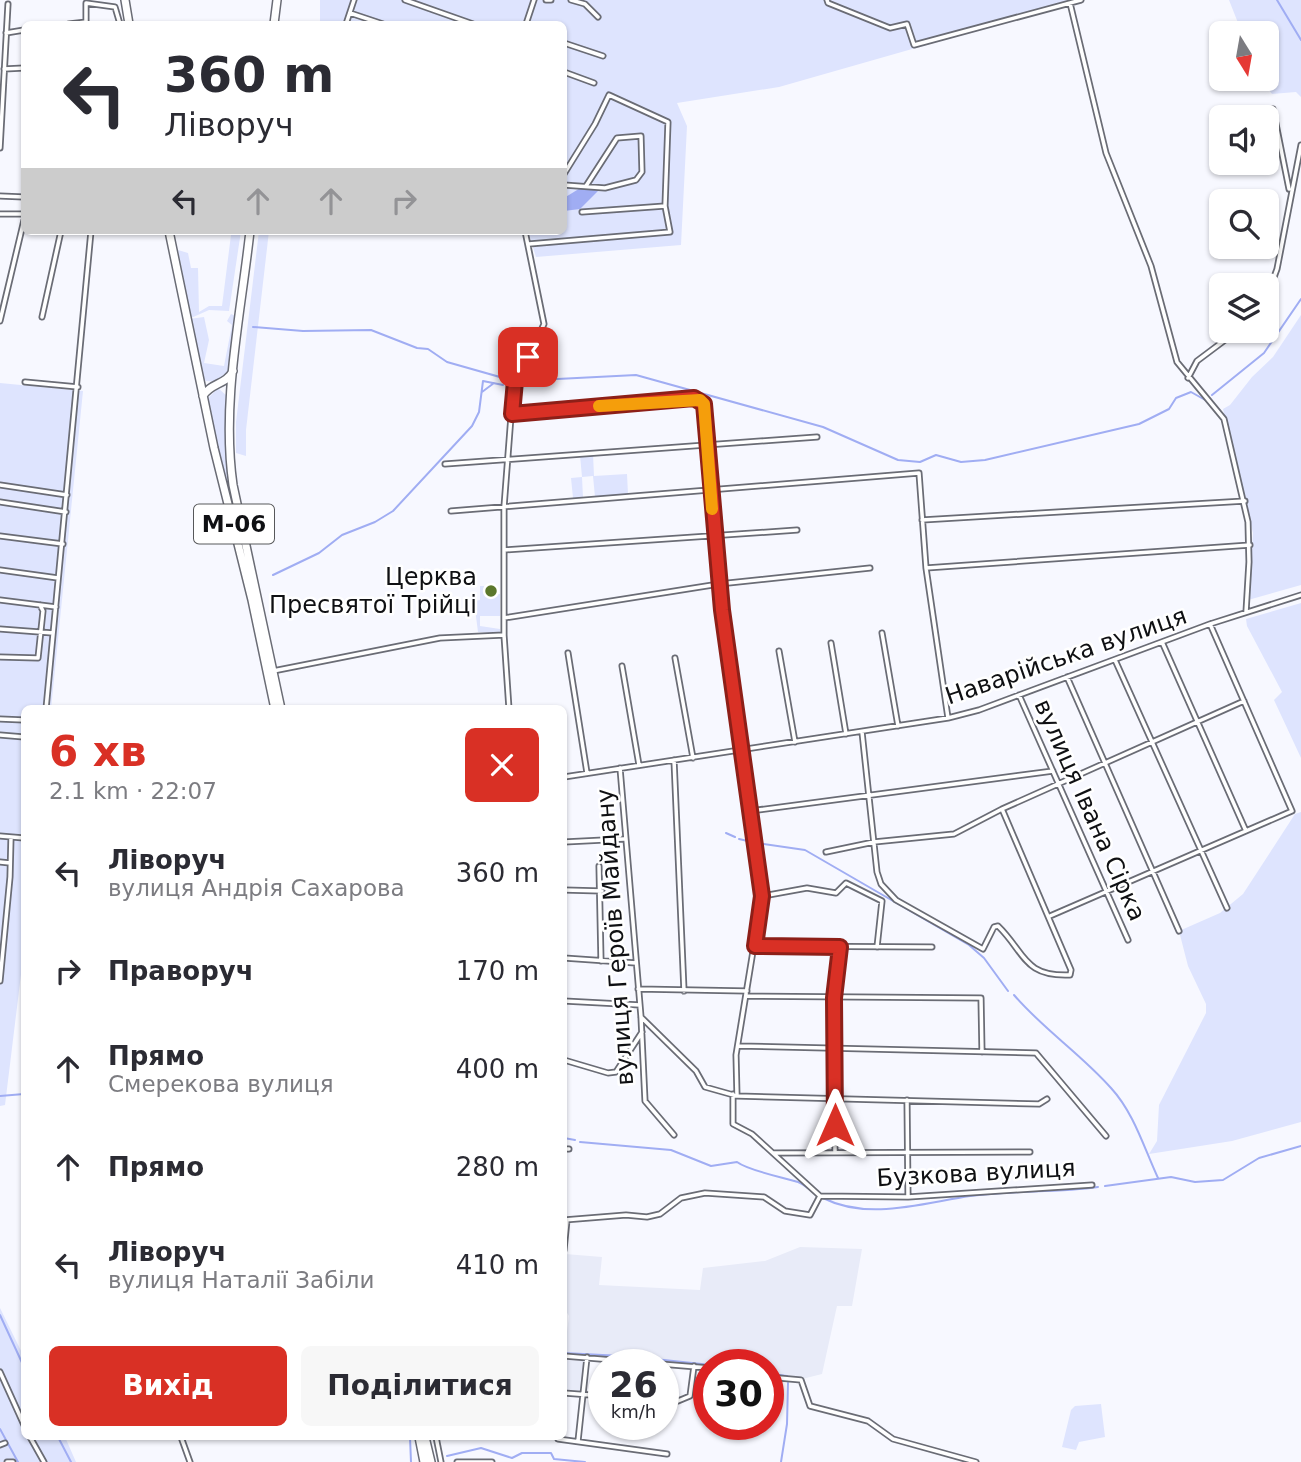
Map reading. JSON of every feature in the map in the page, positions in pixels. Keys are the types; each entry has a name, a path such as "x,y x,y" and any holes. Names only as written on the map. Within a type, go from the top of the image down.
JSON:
{"highway":[{"path":"125,0 129,21"},
{"path":"274,21 277,0"},
{"name":"М-06","path":"170,235 203,397 280,705"},
{"name":"М-06","path":"250,235 229,437 233,485 274,705"},
{"path":"203,397 214,386 227,380 235,367"},
{"path":"214,386 228,393 231,410"},
{"path":"420,1440 424,1462"},
{"path":"426,1440 432,1462"}],"street":[{"path":"347,21 354,0"},
{"path":"405,0 464,21"},
{"path":"527,21 534,0"},
{"path":"571,0 585,4 598,17"},
{"path":"827,0 828,3 890,29 907,24 914,45 1080,0"},
{"path":"86,21 86,3 115,7 119,21"},
{"path":"1070,3 1106,153 1151,265 1177,362 1188,378 1222,414 1245,501 1250,545 1245,612"},
{"path":"0,147 1,77 4,69 2,56 8,4"},
{"path":"350,13 374,21"},
{"path":"6,33 21,30"},
{"path":"567,44 603,55"},
{"path":"4,69 21,68"},
{"path":"567,73 594,83"},
{"path":"529,244 667,233 671,229 665,206 670,125 609,95 595,124 567,169"},
{"path":"567,185 605,188 636,180 642,172 641,136 617,138 586,186"},
{"path":"1279,138 1290,191"},
{"path":"1276,273 1301,145"},
{"path":"0,196 21,197"},
{"path":"582,212 665,206"},
{"path":"0,214 21,214"},
{"path":"0,321 21,233"},
{"path":"42,317 60,235"},
{"path":"46,705 91,235"},
{"path":"509,705 503,618 504,507 515,381 544,324 526,235"},
{"path":"1188,378 1197,360 1220,343"},
{"path":"25,383 78,387"},
{"path":"512,414 700,400 704,404 722,610 762,896 738,1046 733,1124 752,1134 820,1196 810,1215 785,1211 764,1197 705,1193 681,1198 660,1214 647,1217 567,1220"},
{"path":"445,464 817,437"},
{"path":"451,511 918,474 926,568 948,718"},
{"path":"0,485 67,495"},
{"path":"922,520 1245,501"},
{"path":"0,502 66,512"},
{"path":"504,550 797,530"},
{"path":"0,536 63,544"},
{"path":"926,568 1250,545"},
{"path":"503,618 719,584 870,568"},
{"path":"0,570 58,578"},
{"name":"Наварійська вулиця","path":"567,776 948,718 1019,695 1210,624 1301,595"},
{"path":"0,600 56,607"},
{"path":"0,657 38,659 40,605"},
{"path":"1050,916 1293,809 1210,624"},
{"path":"0,628 53,633"},
{"path":"882,633 898,726"},
{"path":"273,671 440,638 504,635"},
{"path":"1162,642 1247,831"},
{"path":"831,643 846,734"},
{"path":"779,651 795,742"},
{"path":"568,653 587,773"},
{"path":"675,659 692,758"},
{"path":"1115,660 1227,908"},
{"path":"622,666 639,765"},
{"path":"1067,677 1179,931"},
{"name":"вулиця Івана Сірка","path":"1019,695 1128,940"},
{"path":"826,852 874,842 950,835 1244,701"},
{"path":"0,719 21,720"},
{"path":"862,732 877,872 886,891 983,949 994,926 998,926 1030,967 1038,971 1070,975 1071,970 1050,916 1002,809"},
{"path":"0,736 21,737"},
{"path":"674,760 684,991"},
{"name":"вулиця Героїв Майдану","path":"620,768 641,1017 645,1101 674,1135"},
{"path":"750,811 1053,771"},
{"path":"0,836 21,838"},
{"path":"0,981 11,837"},
{"path":"567,843 625,839"},
{"path":"0,862 10,863"},
{"path":"599,866 602,891 601,961"},
{"path":"762,896 807,888 834,894 843,884 849,884 882,901 877,947"},
{"path":"567,890 602,891"},
{"path":"755,946 932,947"},
{"path":"835,1152 834,998 840,947"},
{"path":"567,958 636,963"},
{"path":"638,989 834,998 981,998 982,1052"},
{"path":"567,1001 640,1006"},
{"path":"641,1017 696,1071 705,1087 735,1095 1039,1104 1048,1098"},
{"path":"567,1061 608,1073 616,1072 642,1032"},
{"path":"738,1046 1036,1053 1106,1136"},
{"path":"907,1100 908,1196"},
{"path":"774,1153 1030,1153"},
{"name":"Бузкова вулиця","path":"820,1196 908,1196 1093,1185"},
{"path":"567,1356 693,1366"},
{"path":"578,1441 587,1357"},
{"path":"0,1372 21,1418"},
{"path":"679,1401 690,1396 693,1374"},
{"path":"784,1379 802,1381 810,1406 869,1421 892,1439 976,1462"},
{"path":"567,1393 588,1395"},
{"path":"32,1440 44,1462"},
{"path":"182,1440 190,1462"},
{"path":"437,1440 441,1462"},
{"path":"567,1440 667,1454"},
{"path":"6,1462 13,1462"},
{"path":"457,1462 492,1462"}],"shaded area":[{"path":"320,0 1084,0 779,87 677,103 687,126 681,245 536,257 529,235 567,235 567,21 320,21"},
{"path":"1229,0 1301,0 1301,97 1296,92 1272,94 1270,91 1279,91 1279,21 1237,21"},
{"path":"231,235 240,235 229,311 209,310 191,318 178,250 188,253 191,268 198,268 199,312 209,306 222,306"},
{"path":"259,235 269,235 246,430 246,456 236,453 236,422"},
{"path":"231,314 236,316 230,372 221,382 206,381 201,376 189,319 204,317 209,340 204,363 224,366 232,325 227,321"},
{"path":"1301,315 1301,585 1248,600 1253,533 1223,409 1230,405 1252,377 1273,357"},
{"path":"0,383 83,391 51,705 21,705 21,974 5,1105 0,1106"},
{"path":"218,388 228,397 226,464 278,705 278,705 207,399"},
{"path":"593,454 594,476 627,474 628,494 595,497 593,476 582,477 580,455"},
{"path":"582,477 583,498 573,498 571,478"},
{"path":"480,586 484,586 484,594 500,594 500,616 480,616 480,626 500,629 500,634 478,632 474,601 480,600"},
{"path":"1301,603 1301,758 1274,700 1282,692 1247,626 1246,619"},
{"path":"1301,812 1301,1122 1232,1141 1149,1154 1157,1141 1159,1105 1206,1013 1206,1004 1188,966 1179,931 1220,913 1243,894 1295,814"},
{"path":"800,1247 862,1249 852,1306 837,1306 822,1374 802,1379 784,1377 784,1349 693,1349 693,1364 679,1363 679,1349 588,1349 588,1356 567,1355 567,1254 602,1257 599,1285 700,1290 703,1268 765,1261"},
{"path":"0,1308 21,1351 21,1440 66,1440 76,1462 0,1462"},
{"path":"567,1359 585,1360 581,1393 567,1392"},
{"path":"1101,1404 1105,1437 1079,1442 1076,1450 1062,1447 1071,1410 1075,1406"}],"water":[{"path":"582,187 598,191 580,209 567,211 567,196"}],"waterway":[{"path":"1277,0 1301,40"},
{"path":"1212,395 1264,353 1301,299"},
{"path":"253,327 303,331 371,330 417,348 428,349 447,362 514,381"},
{"path":"518,381 636,375 823,427 898,460 920,462 936,455 961,462 985,460 1139,424 1169,409 1176,398 1191,392 1207,401"},
{"path":"273,575 319,553 342,535 375,522 393,511 472,426 479,412 483,381 503,385"},
{"path":"482,392 494,383"},
{"path":"726,833 735,837"},
{"path":"739,839 752,842"},
{"path":"757,843 805,850 969,945 984,958 1008,991"},
{"path":"1014,995 1119,1098 1158,1178"},
{"path":"0,1096 21,1094"},
{"path":"567,1139 575,1140"},
{"path":"580,1142 671,1150 711,1166 737,1162 757,1171 798,1182 818,1195"},
{"path":"1105,1186 1171,1177 1195,1182 1223,1180 1259,1158 1301,1146"},
{"path":"823,1198 840,1205 877,1209 915,1206 986,1194 1098,1187"},
{"path":"0,1315 21,1360"},
{"path":"567,1353 588,1354"},
{"path":"679,1362 693,1363"},
{"path":"781,1462 787,1424 788,1383"},
{"path":"0,1429 18,1462"},
{"path":"60,1440 71,1462"},
{"path":"410,1440 411,1462"},
{"path":"447,1456 481,1448 512,1458 522,1453 551,1453 554,1459 585,1462"}],"slow traffic":[{"path":"599,406 694,398 700,400 704,404 712,509"}],"place":[{"name":"Церква Пресвятої Трійці","path":"491,591"}],"route":[{"path":"528,357 515,381 512,414 694,398 704,404 722,610 762,896 755,946 840,947 834,998 835,1125"}]}
